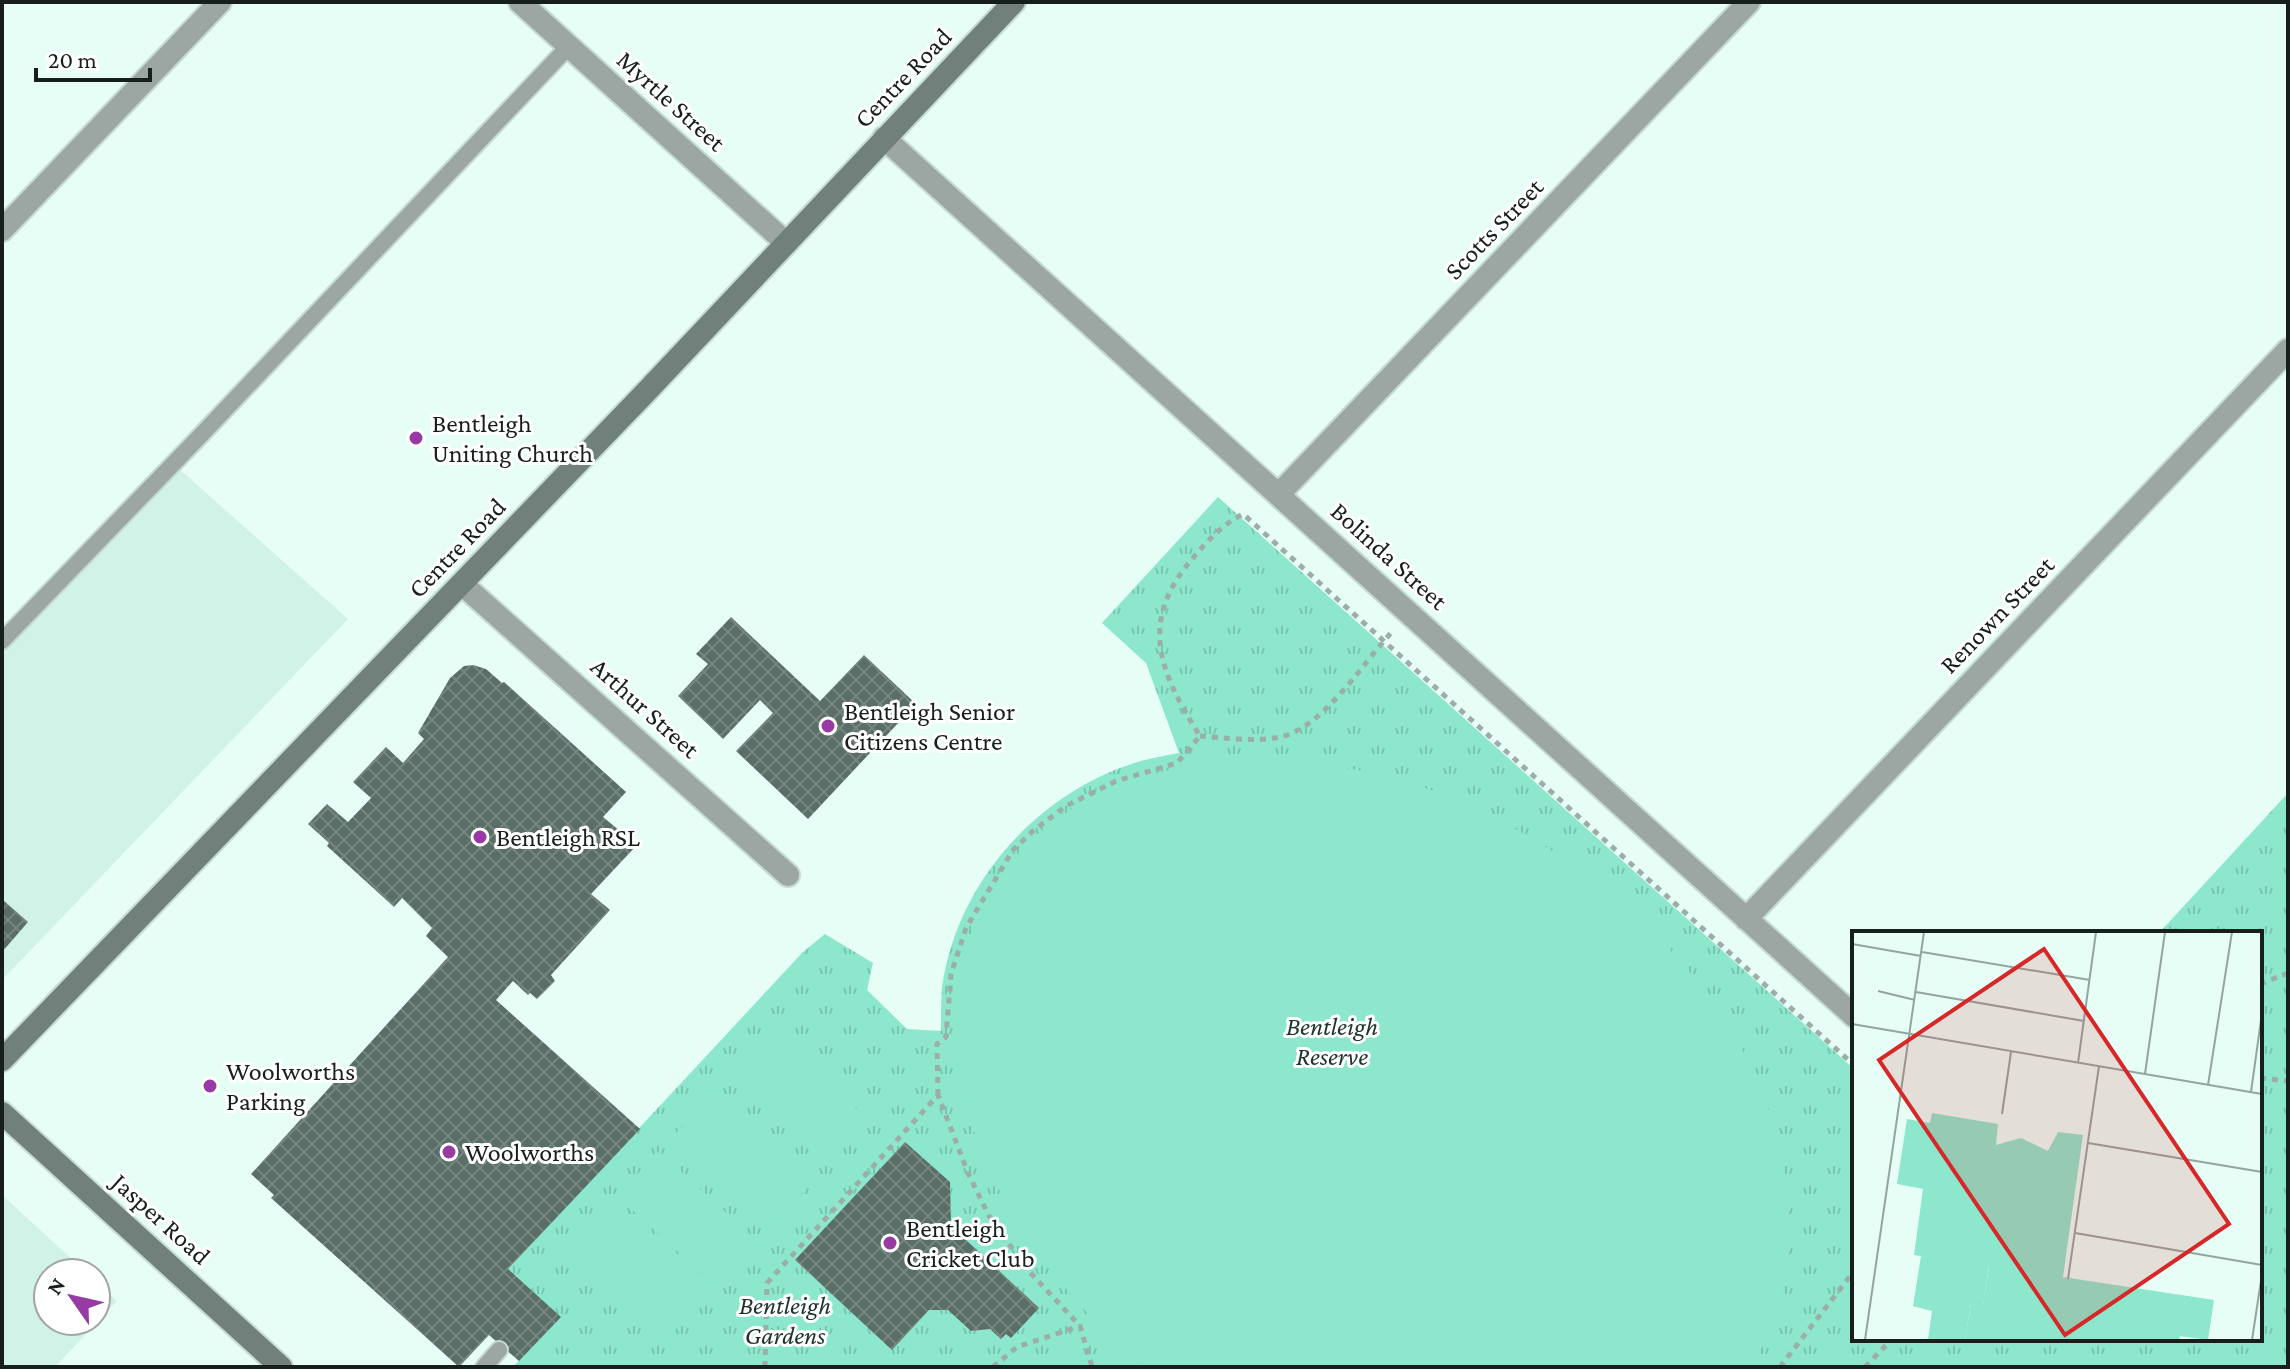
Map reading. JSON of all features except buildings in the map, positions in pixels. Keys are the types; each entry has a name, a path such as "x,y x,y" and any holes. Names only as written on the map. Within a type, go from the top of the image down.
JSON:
{"main road":[{"name":"Centre Road","path":"2,1060 462,584 1014,2"},
{"name":"Jasper Road","path":"2,1113 281,1367"}],"street":[{"path":"2,230 220,2"},
{"name":"Myrtle Street","path":"520,2 785,242"},
{"name":"Scotts Street","path":"1279,494 1749,2"},
{"name":"Bolinda Street","path":"884,138 1852,1014"},
{"name":"Renown Street","path":"1746,919 2288,350"},
{"name":"Arthur Street","path":"462,584 788,875"}],"lane":[{"path":"2,641 569,46"},
{"path":"484,1367 499,1350"}],"path":[{"path":"1200,736 1165,672 1159,641 1161,614 1167,594 1182,571 1225,524 1243,514 1852,1063"},
{"path":"1200,736 1278,738 1292,733 1330,703 1383,640"},
{"path":"1092,1367 1080,1326 1027,1269 989,1216 968,1173 938,1095 937,1044 946,1037 951,974 966,928 1013,850 1066,806 1116,781 1177,763 1200,736"},
{"path":"2262,983 2288,973"},
{"path":"2262,1078 2288,1081"},
{"path":"765,1367 767,1283 938,1095"},
{"path":"1780,1367 1852,1274"},
{"path":"993,1367 1017,1347 1080,1326"},
{"path":"1862,1367 1890,1341"}],"shaded area":[{"path":"177,467 348,619 2,980 2,650"},
{"path":"2,1195 70,1257 32,1257 32,1337 83,1337 55,1367 2,1367"}],"green space":[{"name":"Bentleigh Reserve","path":"1218,497 1852,1067 1852,1341 2262,1341 2262,931 2161,931 2288,793 2288,1367 513,1367 560,1317 508,1269 803,952 825,934 873,963 867,990 907,1029 941,1031 942,988 950,950 982,881 1005,850 1032,822 1095,779 1137,762 1179,753 1146,663 1102,623"},
{"name":"Bentleigh Reserve","path":"1262,760 1345,768 1394,778 1461,802 1528,836 1590,878 1648,927 1698,983 1739,1044 1769,1111 1786,1182 1790,1231 1786,1278 1773,1324 1750,1367 1147,1367 1098,1323 1052,1272 1013,1214 982,1152 962,1087 956,1021 965,955 993,892 1013,860 1040,832 1067,812 1112,788 1157,773 1202,765"},
{"path":"770,1030 868,1120 827,1166 728,1075"},
{"path":"718,1088 816,1178 775,1223 676,1133"},
{"path":"659,1151 757,1241 715,1286 617,1196"},
{"path":"607,1207 706,1297 664,1342 566,1252"}],"place":[{"name":"Bentleigh Uniting Church","path":"416,438"},
{"name":"Bentleigh Senior Citizens Centre","path":"828,726"},
{"name":"Bentleigh RSL","path":"480,837"},
{"name":"Woolworths Parking","path":"210,1086"},
{"name":"Woolworths","path":"449,1152"},
{"name":"Bentleigh Cricket Club","path":"890,1243"}],"park label":[{"name":"Bentleigh Gardens","path":"785,1320"}]}
